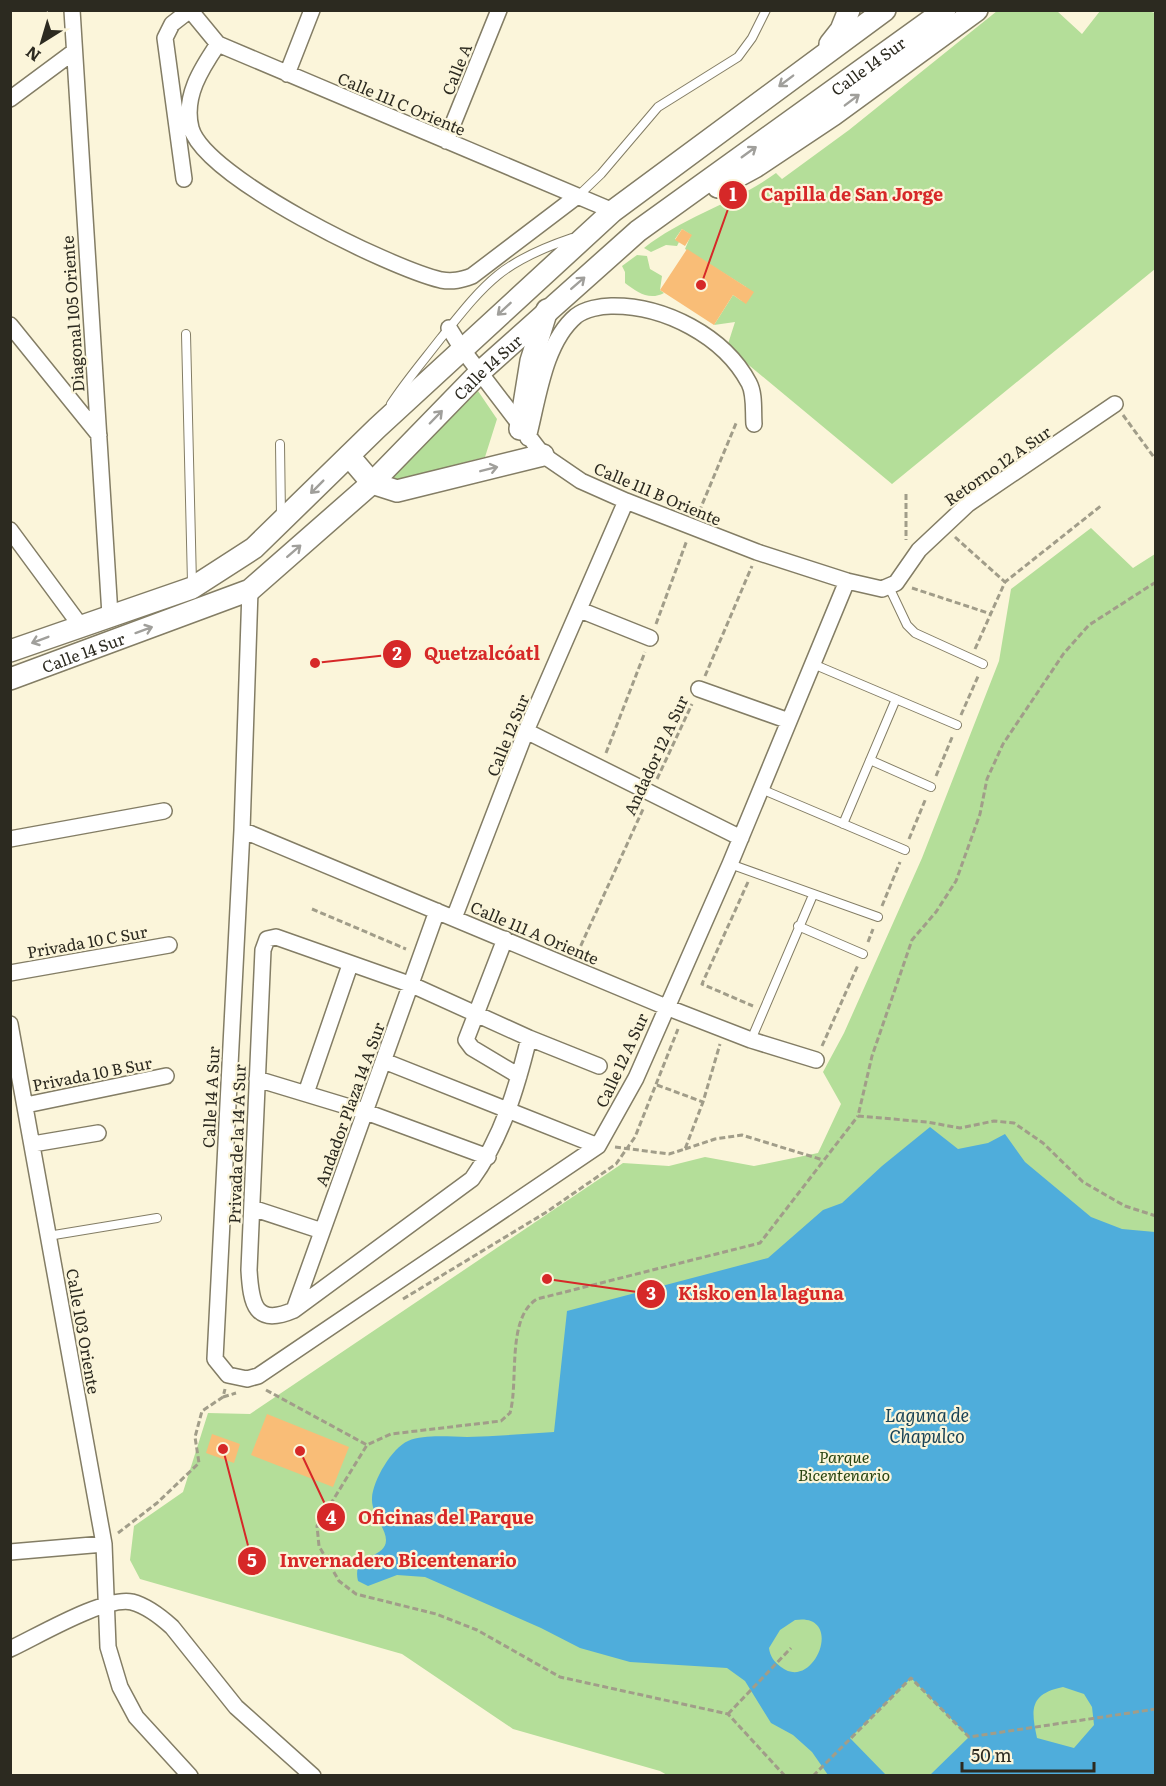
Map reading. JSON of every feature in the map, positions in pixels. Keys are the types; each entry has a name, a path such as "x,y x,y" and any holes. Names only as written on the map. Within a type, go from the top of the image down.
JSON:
{"main road":[{"path":"820,56 841,30 849,10"},
{"name":"Calle 14 Sur","path":"10,651 192,588 226,567 281,524 376,428 585,234 820,56 885,10"},
{"name":"Calle 14 Sur","path":"10,679 250,590 372,483 480,372 638,231 945,10"},
{"path":"694,191 725,184 754,167 977,10"},
{"path":"524,434 531,361 548,310"},
{"path":"349,456 372,483 397,491 543,455"}],"street":[{"name":"Diagonal 105 Oriente","path":"72,10 72,53 110,615"},
{"name":"Calle 111 C Oriente","path":"184,179 165,38 172,24 190,10 218,44 613,211"},
{"path":"287,74 312,10"},
{"name":"Calle A","path":"446,141 499,10"},
{"path":"218,44 201,70 190,98 192,130 199,145 211,157 255,190 304,220 414,271 443,280 457,281 472,276 576,197"},
{"path":"10,99 72,53"},
{"path":"524,434 558,340 578,314 604,306 641,307 662,314 718,345 733,359 751,386 754,424"},
{"path":"10,325 99,435"},
{"name":"Calle 111 B Oriente","path":"449,328 524,434 543,455 581,481 692,528 847,581"},
{"name":"Retorno 12 A Sur","path":"892,585 919,550 968,504 1115,404"},
{"name":"Calle 12 Sur","path":"454,918 526,731 626,501"},
{"path":"10,531 80,625"},
{"path":"847,581 882,589 892,585"},
{"name":"Calle 12 A Sur","path":"247,1379 258,1376 598,1146 636,1078 730,864 847,581"},
{"name":"Calle 14 A Sur","path":"228,1375 216,1359 216,1350 242,830 250,590"},
{"path":"580,610 650,638"},
{"path":"699,689 789,721"},
{"path":"526,731 741,838"},
{"path":"10,839 164,811"},
{"name":"Calle 111 A Oriente","path":"242,830 666,1007 750,1040 816,1060"},
{"name":"Andador Plaza 14 A Sur","path":"294,1310 437,911"},
{"name":"Privada de la 14 A Sur","path":"294,1310 278,1317 269,1317 260,1312 254,1304 249,1270 263,950 267,939 276,937 350,964"},
{"path":"505,939 466,1036 472,1048 519,1076"},
{"name":"Privada 10 C Sur","path":"10,973 169,945"},
{"path":"306,1093 350,964 412,985 476,1012 529,1038 599,1066"},
{"name":"Calle 103 Oriente","path":"10,1024 104,1544 104,1604 108,1647 120,1687 136,1717 190,1776"},
{"path":"294,1310 467,1184 488,1157 519,1076 529,1038"},
{"path":"384,1060 598,1146"},
{"name":"Privada 10 B Sur","path":"26,1105 166,1076"},
{"path":"256,1079 366,1112 488,1157"},
{"path":"33,1144 98,1133"},
{"path":"252,1208 322,1231"},
{"path":"228,1375 247,1379"},
{"path":"10,1552 104,1544"},
{"path":"10,1649 104,1604 134,1603 160,1616 188,1645 236,1707 313,1776"}],"lane":[{"path":"576,197 601,174 658,107 738,57 752,38 766,10"},
{"path":"376,428 398,393 480,288 507,267 539,249 585,234"},
{"path":"186,333 194,555 192,588"},
{"path":"280,444 281,524"},
{"path":"892,585 910,629 983,664"},
{"path":"813,664 957,725"},
{"path":"843,824 896,699"},
{"path":"870,760 931,787"},
{"path":"761,789 905,850"},
{"path":"730,864 878,916"},
{"path":"750,1040 813,895"},
{"path":"798,926 863,954"},
{"path":"48,1236 157,1218"}],"path":[{"path":"1115,404 1155,460"},
{"path":"692,528 738,419"},
{"path":"906,494 906,540 919,550"},
{"path":"971,659 1005,582 1102,505"},
{"path":"942,526 1005,582"},
{"name":"Andador 12 A Sur","path":"571,966 699,689 758,552"},
{"path":"785,1776 728,1714 560,1677 477,1629 436,1614 356,1594 339,1581 319,1546 317,1526 367,1445 391,1434 501,1421 510,1413 513,1403 518,1336 522,1314 527,1305 537,1299 760,1243 858,1116 872,1056 912,940 936,912 956,881 980,814 987,779 1004,744 1064,652 1089,625 1155,582"},
{"path":"892,585 991,614"},
{"path":"753,872 702,984 762,1010"},
{"path":"312,909 401,946"},
{"path":"685,1149 726,1031"},
{"path":"636,1078 703,1102"},
{"path":"858,1116 927,1122 960,1128 994,1121 1014,1122 1043,1143 1083,1182 1125,1206 1155,1216"},
{"path":"598,1146 669,1154 715,1140 741,1136 823,1160"},
{"path":"104,1544 157,1503 199,1463 195,1437 202,1411 223,1397 228,1375"},
{"path":"247,1379 367,1445"},
{"path":"728,1714 791,1648"},
{"path":"813,1776 911,1678 969,1737 1155,1709"}],"green space":[{"path":"1144,10 1155,13 1155,269 892,484 727,347 735,322 714,325 733,295 742,301 746,287 685,249 691,235 682,229 675,239 679,242 677,246 666,245 651,252 644,248 676,227 744,193 776,173 782,179 849,130 997,11 1057,11 1082,34 1100,11"},
{"path":"637,255 647,256 650,269 662,276 660,290 664,293 648,296 625,283 625,272 622,266"},
{"path":"478,391 497,419 485,457 386,483"},
{"name":"Parque Bicentenario","path":"1091,528 1133,568 1155,554 1155,1775 667,1775 660,1771 513,1729 402,1654 140,1579 130,1560 134,1526 183,1492 208,1413 250,1414 623,1163 669,1166 705,1157 754,1166 818,1153 841,1104 823,1072 844,1033 922,858 999,661 1011,589"}],"water":[{"name":"Laguna de Chapulco","path":"930,1127 958,1149 988,1143 1005,1134 1025,1162 1091,1217 1122,1229 1155,1232 1155,1775 930,1775 969,1737 911,1678 850,1738 886,1775 828,1775 812,1752 793,1735 771,1723 745,1681 727,1668 630,1662 580,1648 541,1628 425,1577 397,1575 368,1586 358,1581 359,1565 385,1546 384,1531 372,1504 373,1491 384,1465 402,1445 408,1441 429,1437 554,1432 567,1311 768,1258 823,1210 842,1203 882,1166","holes":["795,1620 810,1621 819,1628 822,1638 820,1650 813,1661 804,1670 793,1672 776,1663 769,1648 780,1630","1063,1687 1084,1694 1092,1707 1094,1725 1074,1748 1037,1738 1035,1728 1034,1711 1038,1699 1052,1690"]}],"building":[{"path":"682,229 692,235 685,246 675,240"},
{"path":"687,249 754,292 746,304 733,295 714,325 660,290"},
{"path":"267,1414 349,1447 333,1487 251,1455"},
{"path":"212,1434 240,1444 234,1463 206,1453"}],"place":[{"name":"Capilla de San Jorge","path":"701,285"},
{"name":"Quetzalcóatl","path":"315,663"},
{"name":"Kisko en la laguna","path":"547,1279"},
{"name":"Invernadero Bicentenario","path":"223,1449"},
{"name":"Oficinas del Parque","path":"300,1451"}]}
